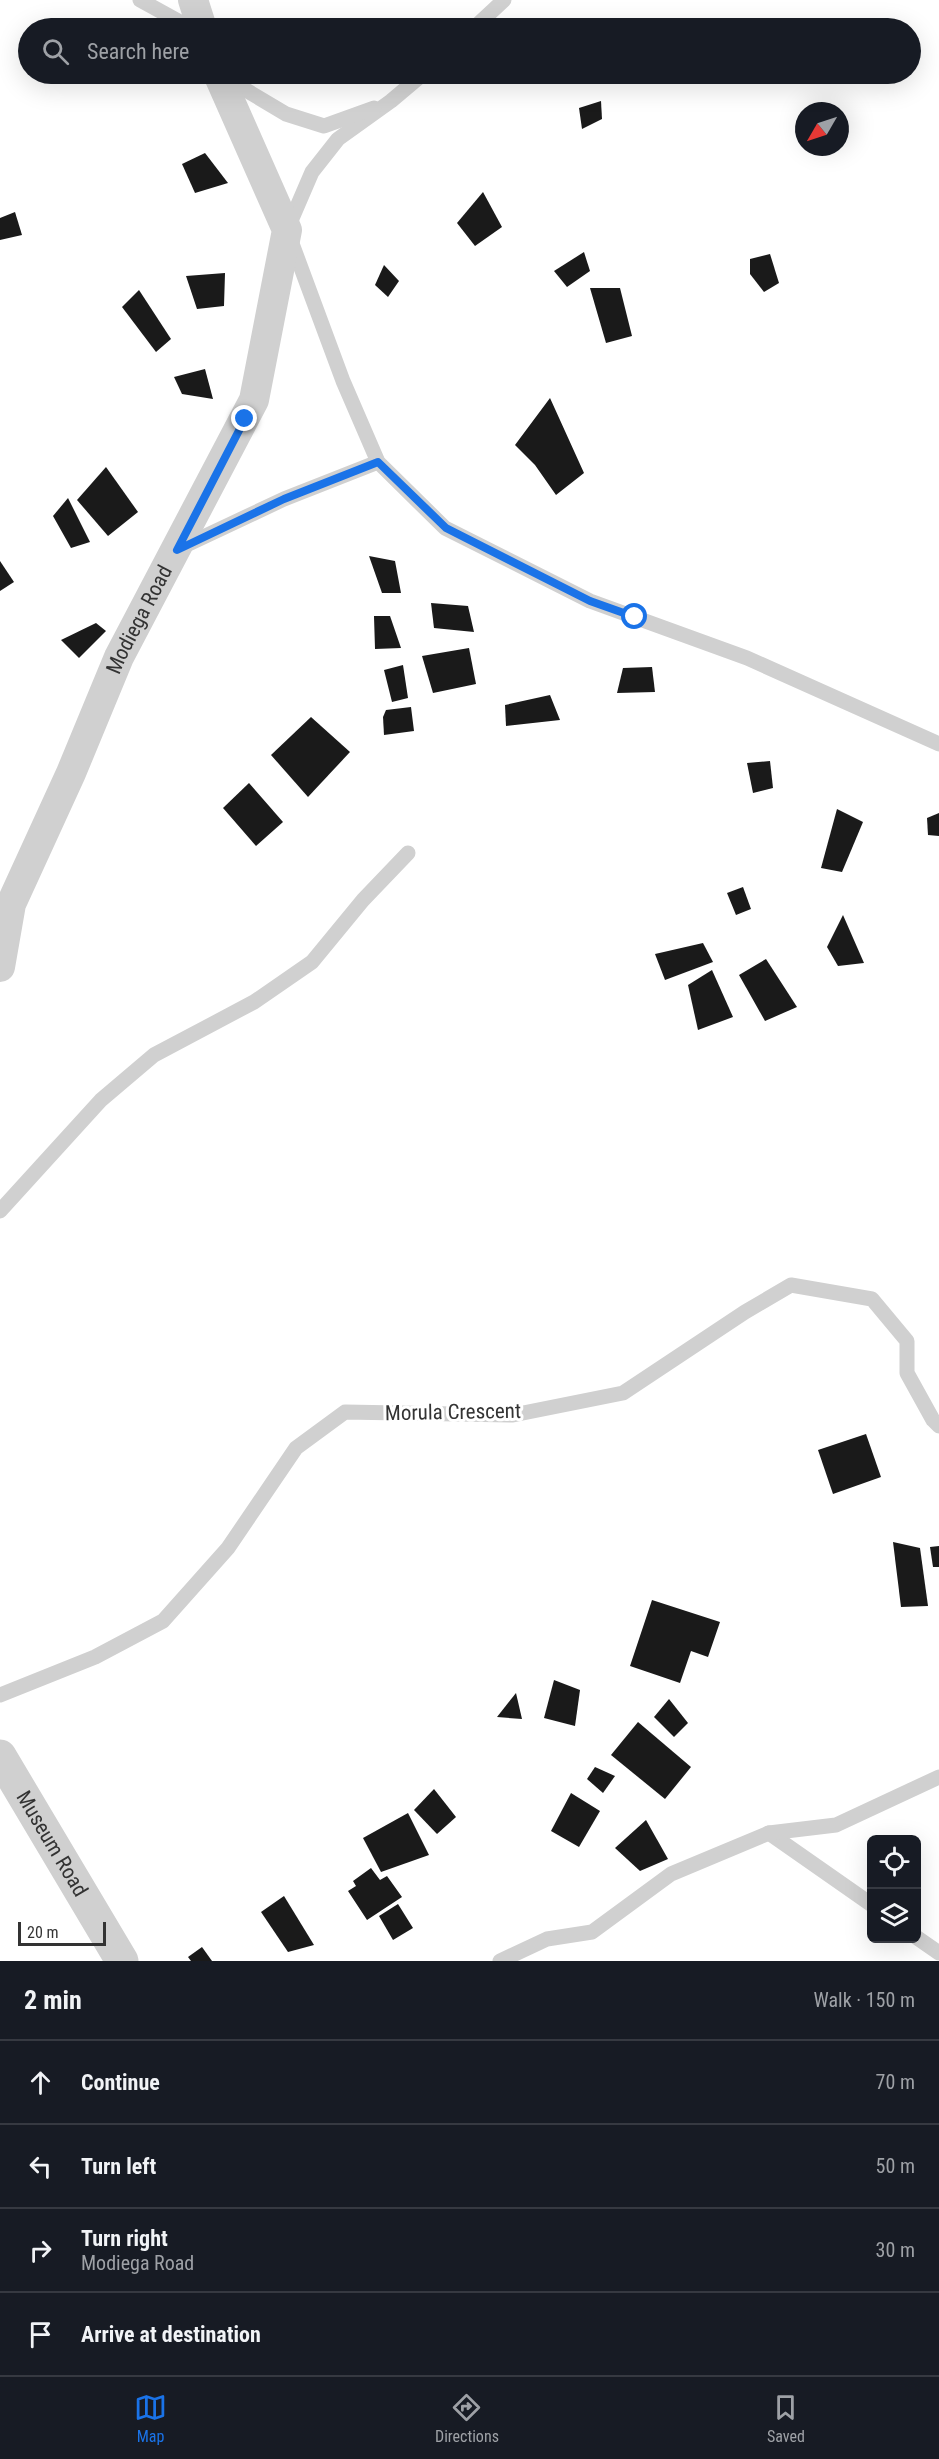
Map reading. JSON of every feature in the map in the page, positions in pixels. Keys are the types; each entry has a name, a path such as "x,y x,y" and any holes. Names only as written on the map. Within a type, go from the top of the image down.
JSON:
{"street":[{"path":"192,0 198,18"},
{"path":"222,84 287,230"},
{"name":"Modiega Road","path":"0,967 11,904 71,773 119,657 254,400 287,230"},
{"name":"Museum Road","path":"0,1756 122,1961"}],"lane":[{"path":"140,0 173,18"},
{"path":"485,18 504,0"},
{"path":"235,84 286,114 324,126 391,102"},
{"path":"412,84 391,102 338,139 312,172 287,230 343,381 378,462 446,528 590,601 747,658 939,744"},
{"path":"177,550 284,499 378,462"},
{"path":"0,1211 101,1100 154,1055 255,1002 312,962 363,900 408,853"},
{"name":"Morula Crescent","path":"0,1695 95,1657 163,1621 228,1548 296,1448 345,1412 513,1415 622,1393 745,1312 791,1285 872,1299 907,1341 907,1372 933,1420 939,1426"},
{"path":"500,1961 547,1939 592,1932 671,1874 769,1833 836,1825 939,1777"},
{"path":"769,1833 867,1902"},
{"path":"921,1940 939,1953"}],"building":[{"path":"601,101 602,119 582,129 579,108"},
{"path":"205,153 228,183 195,193 182,164"},
{"path":"483,192 502,227 475,246 457,223"},
{"path":"15,212 22,235 0,240 0,218"},
{"path":"584,252 590,271 567,287 554,271"},
{"path":"770,254 779,283 764,292 750,274 750,259"},
{"path":"384,265 399,281 388,297 375,285"},
{"path":"225,273 224,306 197,309 186,276"},
{"path":"590,288 620,288 632,336 606,343"},
{"path":"139,290 171,339 156,352 122,307"},
{"path":"205,369 213,399 182,394 174,377"},
{"path":"550,398 584,473 556,495 535,465 515,445"},
{"path":"106,467 138,512 108,536 77,500"},
{"path":"68,498 90,542 71,548 53,516"},
{"path":"369,556 395,561 401,593 382,593"},
{"path":"0,561 14,582 0,591"},
{"path":"431,603 468,606 474,632 434,628"},
{"path":"374,616 390,616 401,648 375,649"},
{"path":"96,623 106,631 79,658 61,640"},
{"path":"469,648 476,684 433,693 422,656"},
{"path":"403,665 408,698 392,702 384,670"},
{"path":"652,667 655,692 617,693 623,668"},
{"path":"550,695 560,720 506,726 505,705"},
{"path":"411,707 414,731 384,735 383,717 386,710"},
{"path":"311,717 350,752 308,797 271,755"},
{"path":"770,761 773,788 753,793 747,763"},
{"path":"249,783 283,822 256,846 223,808"},
{"path":"837,809 863,822 842,872 821,868"},
{"path":"939,813 939,836 928,835 927,818"},
{"path":"743,887 751,909 736,915 727,893"},
{"path":"843,915 864,963 838,966 827,947"},
{"path":"703,943 713,962 665,980 655,954"},
{"path":"766,959 797,1007 765,1021 739,975"},
{"path":"712,970 733,1017 698,1030 688,985"},
{"path":"866,1434 881,1477 833,1494 818,1450"},
{"path":"893,1542 920,1548 928,1606 901,1607"},
{"path":"939,1546 939,1567 933,1567 930,1547"},
{"path":"652,1600 720,1622 708,1657 691,1651 680,1683 630,1666"},
{"path":"554,1680 580,1690 575,1726 544,1718"},
{"path":"516,1693 522,1719 497,1717"},
{"path":"669,1699 688,1723 674,1737 654,1717"},
{"path":"638,1722 691,1767 665,1799 611,1755"},
{"path":"595,1767 615,1776 603,1793 587,1779"},
{"path":"434,1789 456,1817 437,1834 414,1810"},
{"path":"571,1793 600,1811 579,1847 551,1831"},
{"path":"408,1813 429,1855 381,1872 363,1838"},
{"path":"646,1820 668,1859 640,1871 615,1848"},
{"path":"371,1868 380,1880 387,1876 402,1897 367,1920 348,1891 356,1886 353,1881"},
{"path":"284,1896 314,1945 288,1952 261,1912"},
{"path":"398,1904 413,1928 393,1940 379,1916"},
{"path":"202,1947 212,1961 191,1961 188,1957"}],"route":[{"path":"245,419 177,550 284,499 378,462 446,528 590,601 635,617"}]}
